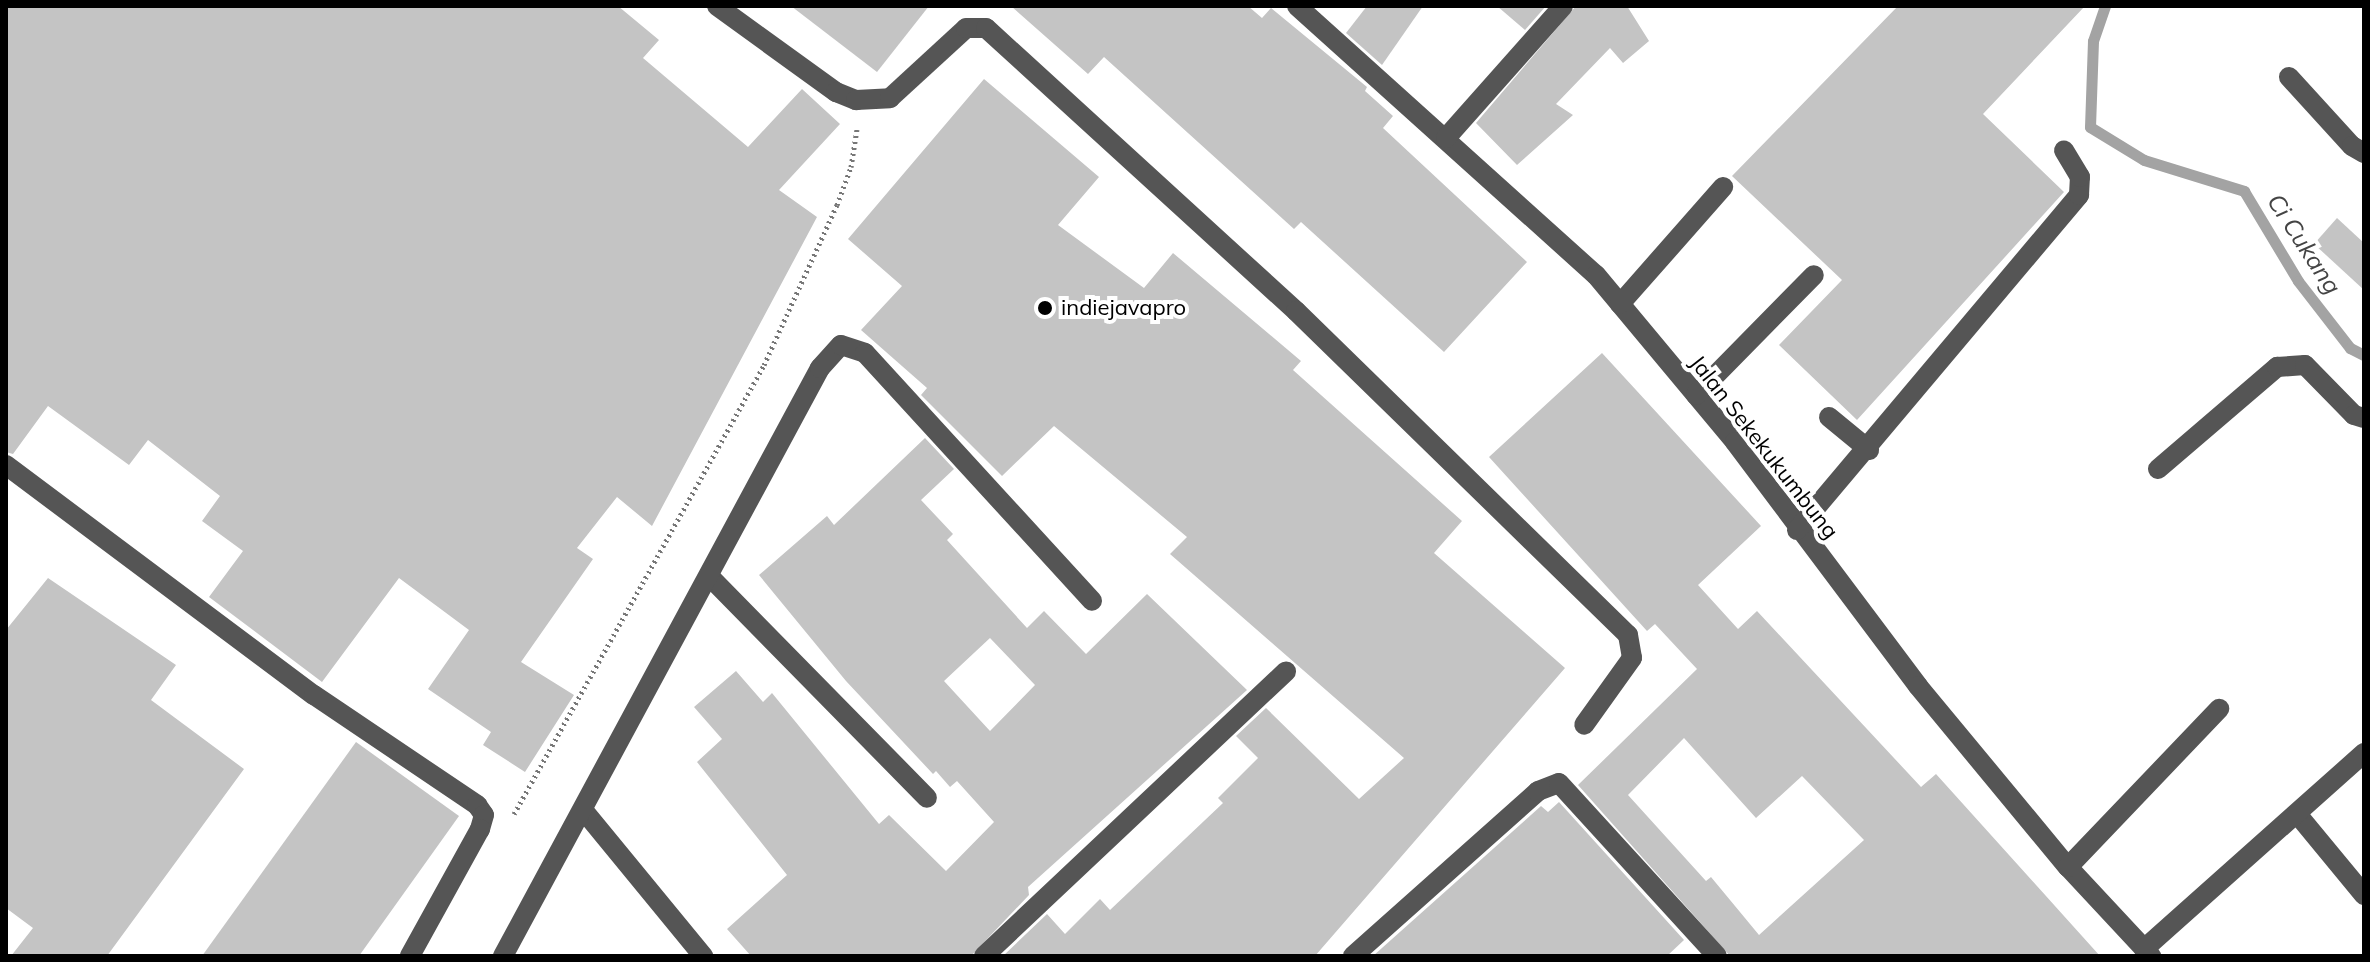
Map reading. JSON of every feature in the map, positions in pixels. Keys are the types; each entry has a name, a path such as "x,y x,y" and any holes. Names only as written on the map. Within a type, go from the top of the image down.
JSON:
{"street":[{"path":"717,6 836,92 856,100 890,98 966,28 986,28 1296,311 1628,635 1632,658 1584,725"},
{"name":"Jalan Sekekukumbung","path":"1297,6 1596,275 1696,395 1797,530 2068,867 2148,953"},
{"path":"1446,138 1563,6"},
{"path":"2289,77 2352,146 2364,153"},
{"path":"1797,530 1869,450 2079,195 2080,177 2064,150"},
{"path":"1620,304 1723,187"},
{"path":"1696,395 1814,275"},
{"path":"503,956 711,578 820,368 841,345 853,345 1092,601"},
{"path":"2158,469 2277,367 2305,365 2354,415 2364,418"},
{"path":"1829,417 1869,450"},
{"path":"6,465 314,695 477,805 484,815 480,829 410,956"},
{"path":"711,578 927,798"},
{"path":"984,956 1286,671"},
{"path":"2068,867 2219,709"},
{"path":"2148,953 2364,753"},
{"path":"1353,956 1538,791 1559,783 1717,956"},
{"path":"584,811 703,956"},
{"path":"2298,815 2364,895"}],"path":[{"path":"511,819 771,350 851,167 856,100"}],"building":[{"path":"6,6 618,6 659,40 643,58 748,147 802,89 840,124 779,190 817,217 652,526 617,497 577,548 593,559 521,662 574,695 525,772 483,745 491,732 428,689 469,630 399,578 322,682 209,597 243,551 202,521 220,496 148,440 129,465 48,406 13,454 6,452"},
{"path":"791,6 929,6 877,72"},
{"path":"1011,6 1248,6 1262,18 1271,8 1367,87 1365,91 1393,116 1383,128 1527,262 1444,352 1301,222 1294,229 1104,57 1088,74"},
{"path":"1367,6 1423,6 1382,65 1346,33"},
{"path":"1497,6 1546,6 1525,30"},
{"path":"1576,6 1627,6 1649,41 1623,63 1610,48 1556,104 1573,115 1517,165 1476,123"},
{"path":"1898,6 2085,6 1983,114 2064,192 1857,420 1779,345 1842,280 1732,176"},
{"path":"984,79 1099,177 1058,225 1144,288 1173,253 1301,361 1293,370 1462,521 1434,553 1565,668 1315,956 1003,956 1047,914 1065,934 1100,899 1110,910 1223,803 1218,798 1258,758 1236,736 1266,708 1359,799 1404,758 1170,554 1187,537 1054,426 1002,476 921,395 927,388 861,330 902,286 848,239"},
{"path":"2337,218 2364,243 2364,290 2314,244"},
{"path":"1602,353 1761,526 1698,585 1738,629 1757,611 1921,787 1936,774 2100,956 1730,956 1578,785 1697,669 1655,624 1647,631 1489,457","holes":["1684,738 1756,818 1802,776 1864,840 1759,935 1711,877 1706,881 1628,795"]},
{"path":"925,438 954,469 921,500 953,534 947,540 1027,628 1044,611 1086,654 1147,594 1247,690 1028,887 1029,895 971,956 751,956 727,929 787,875 697,762 722,739 694,707 736,671 763,702 772,693 879,824 889,815 946,871 994,822 957,781 950,787 936,771 933,774 846,681 759,575 827,516 834,525","holes":["990,638 1035,685 990,731 944,681"]},
{"path":"48,578 176,665 151,700 244,769 107,956 11,956 33,928 6,908 6,630"},
{"path":"356,742 459,816 359,956 202,956"},
{"path":"1559,802 1684,940 1667,956 1373,956 1541,806 1548,812"}],"waterway":[{"name":"Ci Cukang","path":"2105,6 2093,41 2090,127 2144,160 2244,191 2298,281 2350,348 2364,355"}],"place":[{"name":"indiejavapro","path":"1045,308"}]}
